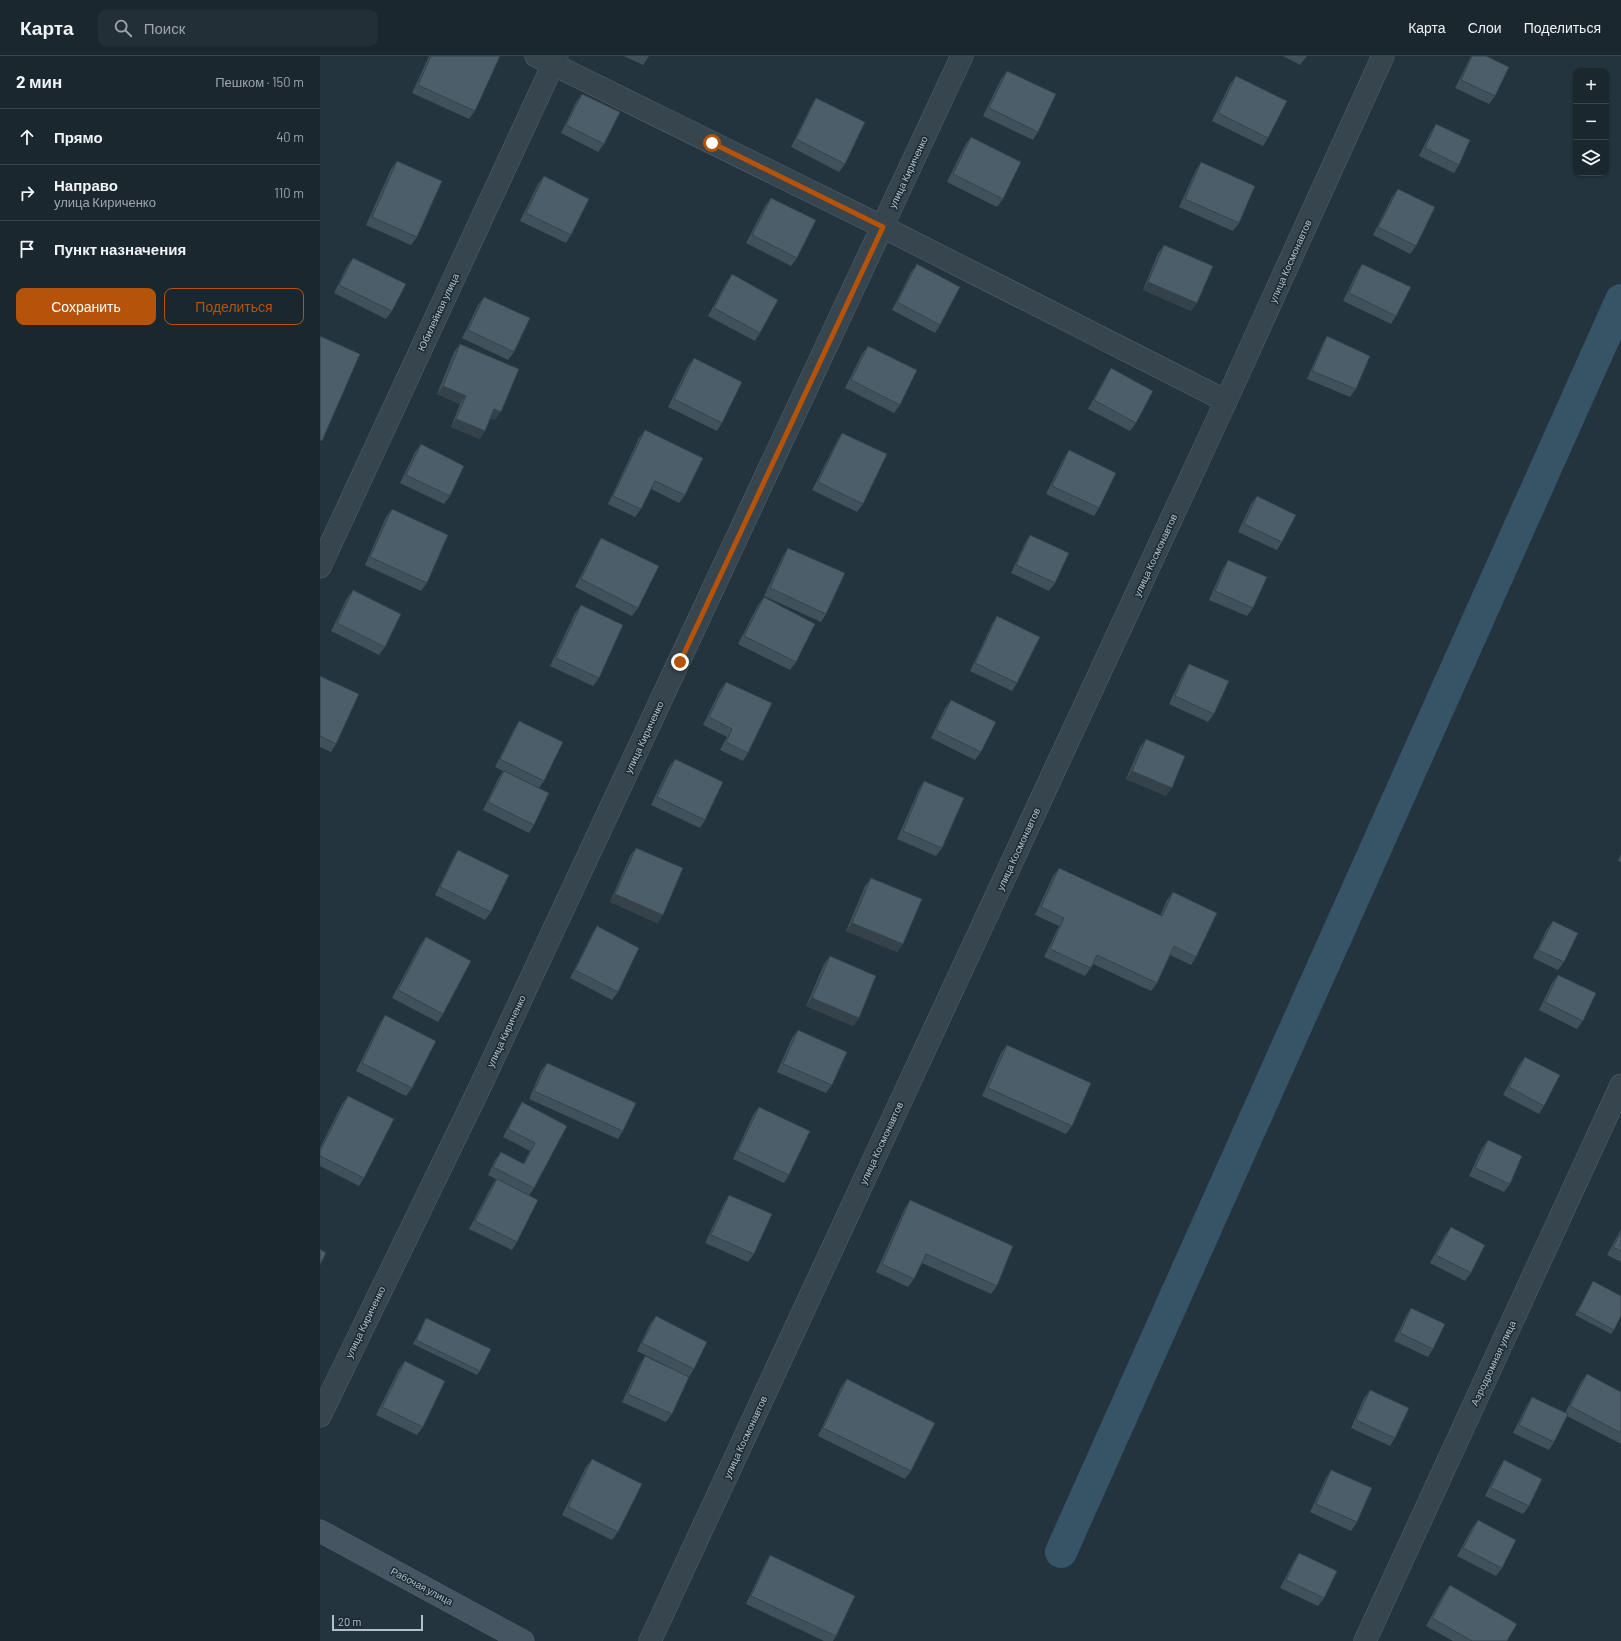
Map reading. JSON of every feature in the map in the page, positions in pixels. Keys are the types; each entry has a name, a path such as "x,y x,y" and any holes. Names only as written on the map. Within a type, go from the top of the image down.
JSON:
{"street":[{"name":"улица Кириченко","path":"320,1416 480,1087 962,56"},
{"name":"улица Космонавтов","path":"650,1641 1226,401 1384,56"},
{"path":"549,59 1226,401"},
{"name":"Юбилейная улица","path":"320,567 549,59"},
{"name":"Аэродромная улица","path":"1365,1641 1621,1085"},
{"name":"Рабочая улица","path":"320,1531 524,1641"}],"building":[{"path":"431,56 500,56 475,111 418,85"},
{"path":"1472,56 1486,56 1509,67 1495,96 1461,80"},
{"path":"1007,71 1056,94 1038,132 989,108"},
{"path":"1236,76 1287,101 1268,138 1218,113"},
{"path":"582,94 620,112 604,144 566,125"},
{"path":"816,98 865,122 845,164 796,139"},
{"path":"1436,124 1470,140 1459,165 1425,148"},
{"path":"971,137 1021,162 1003,199 953,174"},
{"path":"397,161 442,181 417,237 372,217"},
{"path":"1201,162 1255,186 1239,223 1185,199"},
{"path":"544,176 589,199 571,235 526,213"},
{"path":"1398,189 1435,207 1416,246 1378,227"},
{"path":"771,198 816,220 797,258 752,235"},
{"path":"1164,245 1213,266 1197,303 1148,282"},
{"path":"353,258 406,284 392,311 339,285"},
{"path":"917,264 960,287 940,325 897,302"},
{"path":"1362,264 1411,287 1396,316 1349,293"},
{"path":"732,274 778,300 760,333 714,308"},
{"path":"484,297 530,318 514,352 468,330"},
{"path":"320,336 360,354 322,441 320,440"},
{"path":"1327,336 1370,356 1356,389 1312,371"},
{"path":"460,344 519,369 501,412 494,409 485,431 456,419 466,396 443,386"},
{"path":"868,346 917,370 900,405 851,380"},
{"path":"694,358 742,382 722,423 674,399"},
{"path":"1111,368 1153,391 1136,423 1094,400"},
{"path":"645,430 703,458 685,495 655,481 641,509 613,496"},
{"path":"842,433 887,454 863,504 818,482"},
{"path":"421,444 464,466 450,496 406,475"},
{"path":"1069,450 1116,473 1099,508 1052,486"},
{"path":"1257,496 1296,515 1282,542 1244,524"},
{"path":"392,509 448,535 427,583 370,557"},
{"path":"1030,535 1069,553 1055,583 1016,565"},
{"path":"601,538 659,566 638,608 581,579"},
{"path":"788,548 845,573 826,614 770,588"},
{"path":"1228,560 1267,577 1253,608 1215,591"},
{"path":"353,590 401,614 385,647 337,623"},
{"path":"764,597 815,624 796,662 744,636"},
{"path":"581,605 623,625 599,678 556,658"},
{"path":"997,616 1040,637 1017,683 975,663"},
{"path":"1189,664 1229,681 1214,714 1175,696"},
{"path":"320,676 359,694 336,744 320,736"},
{"path":"726,682 772,703 748,753 726,742 732,729 709,717"},
{"path":"951,700 996,722 981,752 936,730"},
{"path":"519,721 563,742 544,781 500,759"},
{"path":"1146,739 1185,756 1172,788 1132,771"},
{"path":"675,759 723,782 705,820 657,797"},
{"path":"504,771 549,793 534,825 488,802"},
{"path":"924,781 964,798 942,848 903,831"},
{"path":"636,848 683,868 663,915 615,894"},
{"path":"458,850 509,875 491,912 440,887"},
{"path":"1059,868 1162,916 1173,892 1217,913 1196,957 1174,946 1157,983 1097,955 1091,968 1050,949 1064,918 1041,907"},
{"path":"871,878 922,899 903,944 852,923"},
{"path":"1553,921 1578,933 1564,962 1538,950"},
{"path":"597,926 639,948 618,992 575,970"},
{"path":"426,937 471,961 443,1014 398,990"},
{"path":"830,956 876,976 859,1018 812,998"},
{"path":"1558,975 1596,993 1583,1021 1545,1002"},
{"path":"385,1015 436,1041 412,1088 362,1063"},
{"path":"798,1030 847,1052 832,1085 783,1064"},
{"path":"1007,1045 1091,1083 1072,1126 988,1088"},
{"path":"1525,1057 1560,1075 1544,1106 1509,1087"},
{"path":"547,1063 636,1103 623,1131 534,1091"},
{"path":"348,1096 394,1119 364,1178 320,1156 320,1151"},
{"path":"522,1102 567,1126 534,1188 493,1167 501,1152 524,1164 535,1143 508,1129"},
{"path":"759,1107 810,1131 789,1175 738,1151"},
{"path":"1488,1140 1522,1156 1510,1184 1475,1168"},
{"path":"497,1179 538,1200 517,1242 475,1221"},
{"path":"729,1195 772,1214 754,1254 711,1235"},
{"path":"910,1200 1013,1246 997,1286 926,1254 914,1279 882,1264"},
{"path":"1451,1227 1485,1245 1471,1273 1436,1255"},
{"path":"1621,1232 1621,1251 1613,1247"},
{"path":"320,1249 326,1253 320,1265"},
{"path":"1593,1281 1621,1296 1621,1316 1614,1330 1578,1311"},
{"path":"1411,1308 1445,1324 1433,1349 1400,1333"},
{"path":"656,1316 707,1342 694,1369 642,1343"},
{"path":"426,1318 491,1349 480,1371 416,1340"},
{"path":"645,1356 689,1377 672,1414 628,1394"},
{"path":"405,1361 445,1381 423,1427 382,1407"},
{"path":"1587,1374 1621,1392 1621,1433 1570,1406"},
{"path":"847,1379 935,1423 911,1471 823,1428"},
{"path":"1370,1390 1409,1408 1395,1438 1356,1420"},
{"path":"1532,1397 1568,1414 1554,1442 1519,1425"},
{"path":"592,1459 642,1484 618,1532 568,1507"},
{"path":"1504,1460 1542,1479 1529,1506 1491,1488"},
{"path":"1331,1470 1372,1488 1357,1522 1316,1504"},
{"path":"1478,1520 1516,1540 1502,1568 1463,1548"},
{"path":"1299,1553 1337,1571 1324,1598 1286,1580"},
{"path":"770,1555 855,1596 836,1636 751,1596"},
{"path":"1450,1585 1517,1624 1507,1641 1472,1641 1432,1618"}],"waterway":[{"path":"1061,1552 1621,300"}],"route":[{"path":"680,662 883,227 712,143"}]}
